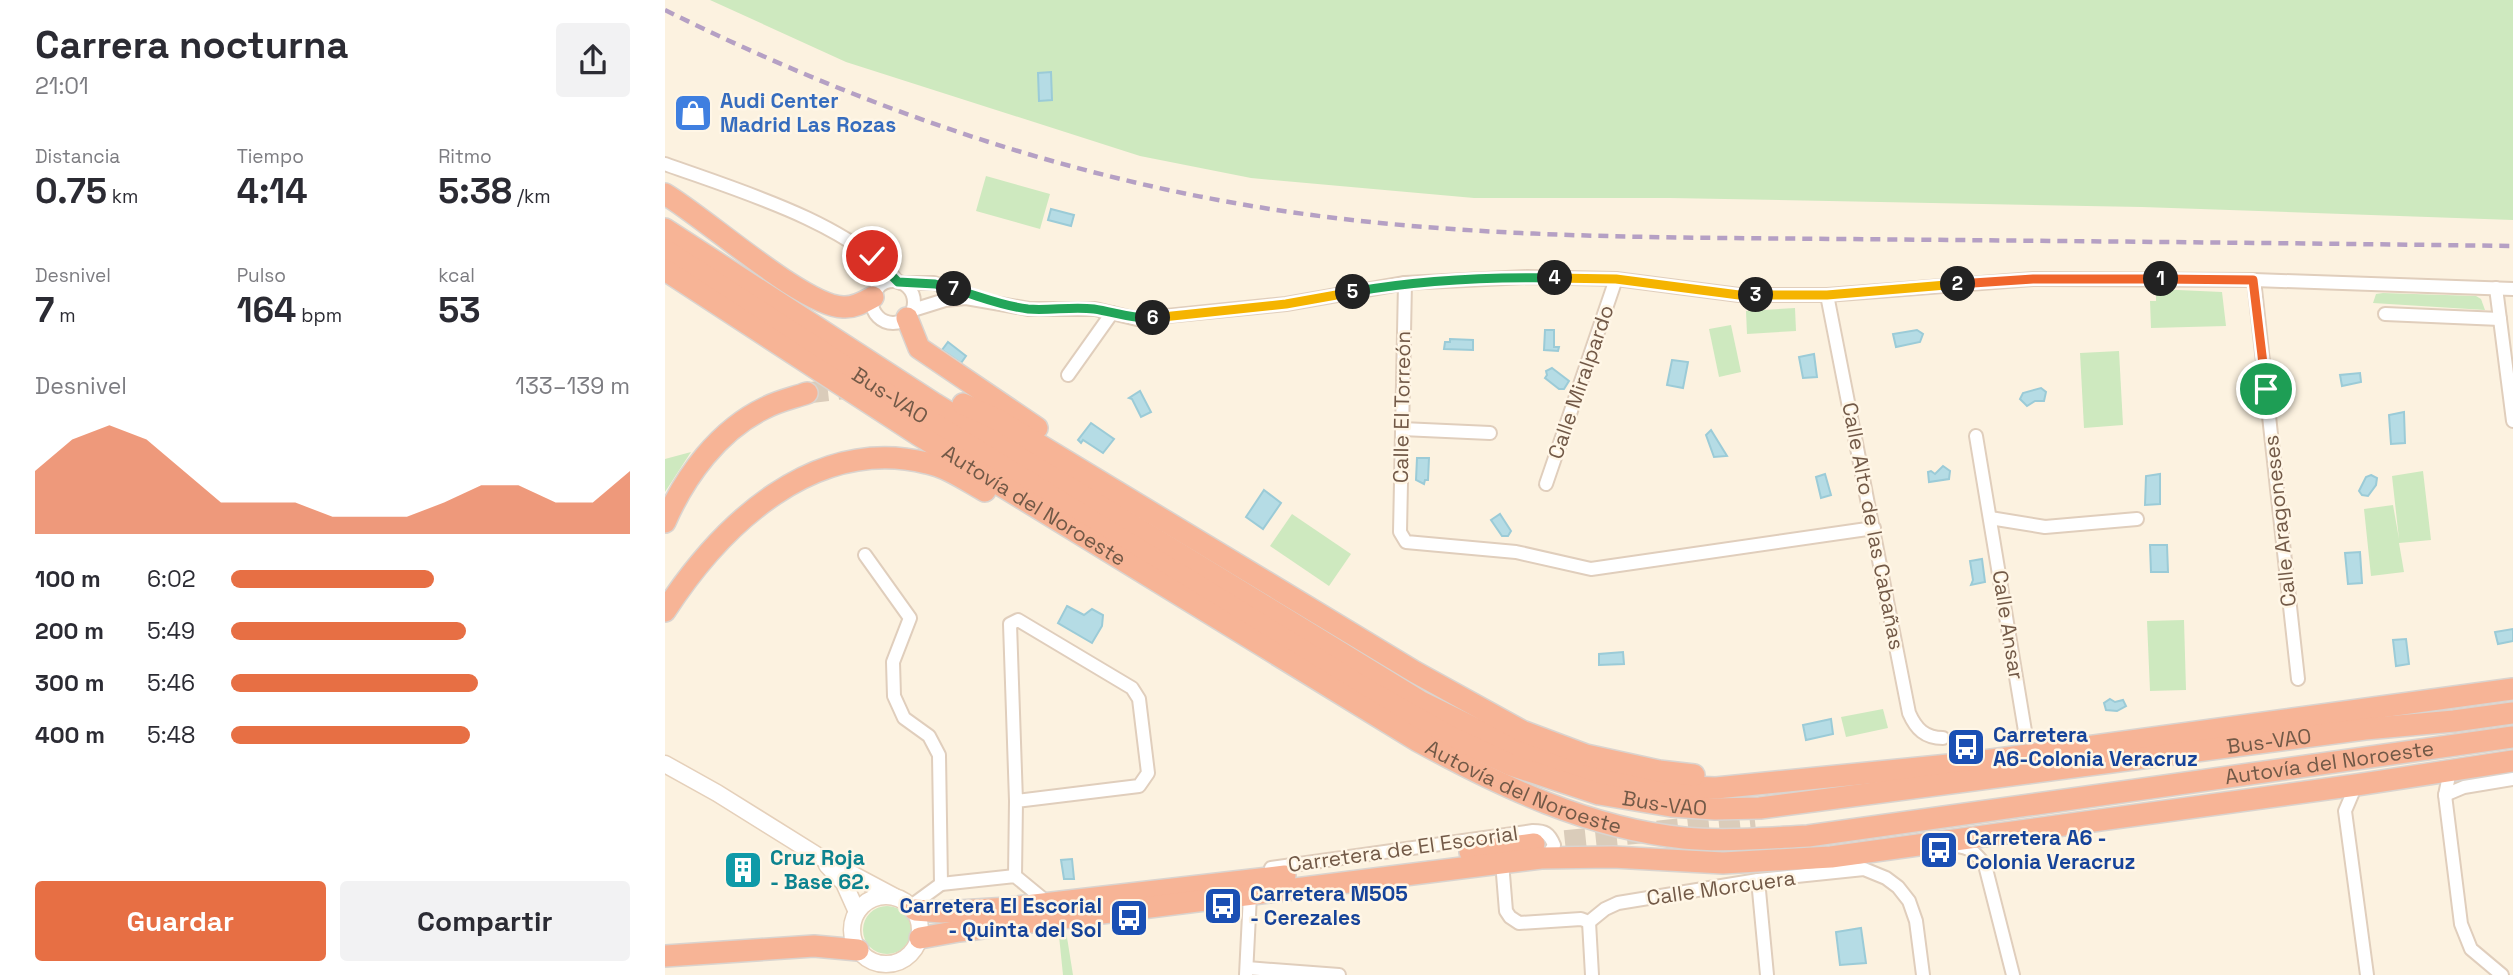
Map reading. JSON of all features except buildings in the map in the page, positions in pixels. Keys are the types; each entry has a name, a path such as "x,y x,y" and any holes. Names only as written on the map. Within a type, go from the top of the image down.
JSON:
{"highway":[{"path":"665,194 787,282 819,301 843,307 863,303 876,292"},
{"name":"Autovía del Noroeste","path":"665,229 935,404 1421,702 1508,745 1580,770 1659,786 1716,788 1969,763 2513,689"},
{"name":"Bus-VAO","path":"665,250 926,419 1369,691 1483,753 1571,787 1628,800 1671,806 1760,808 2365,729 2513,713"},
{"name":"Autovía del Noroeste","path":"665,270 917,434 1336,692 1486,778 1571,813 1625,829 1685,838 1730,840 1808,836 2513,737"},
{"path":"910,314 913,338 919,348 1003,403 1116,489"},
{"path":"665,522 674,502 697,466 725,435 765,408 807,393"},
{"path":"963,404 998,419 1415,672 1522,730 1587,755 1659,771 1701,776 1716,788"},
{"path":"665,611 685,581 721,538 766,499 810,474 832,467 853,461 897,458 940,467 983,490 1449,774 1503,800 1588,832 1633,844 1678,851 1775,852 1855,843 2048,803"},
{"path":"1755,821 1808,817 1930,800 2367,737 2454,721"},
{"path":"913,908 942,912 1050,904 1186,886 1538,850 1613,857 1747,863 1831,857 2513,761"},
{"path":"920,938 959,930 1502,862 1538,850"},
{"path":"1164,905 1270,878"},
{"path":"665,956 814,946 870,963"}],"street":[{"path":"665,164 835,232 879,261 912,293 910,314"},
{"path":"863,251 876,292 875,312 885,321 900,322 910,314 955,298 983,300 1029,309 1076,308 1137,319 1286,304 1405,283 1527,277 1616,279 1739,295 1827,295 2033,279 2253,280 2513,289"},
{"name":"Calle Miralpardo","path":"1546,484 1616,279"},
{"name":"Calle Aragoneses","path":"2253,280 2298,679"},
{"path":"876,292 887,282 935,284 983,300"},
{"name":"Calle El Torreón","path":"1405,283 1400,532 1403,539 1410,544 1516,552 1591,569 1874,528"},
{"path":"2496,289 2513,421"},
{"name":"Calle Alto de las Cabañas","path":"1827,295 1909,713 1925,735 1943,738"},
{"path":"1068,375 1112,313"},
{"path":"2385,314 2500,320"},
{"path":"1402,429 1490,433"},
{"name":"Calle Ansar","path":"1976,436 2025,731"},
{"path":"1990,518 2045,527 2137,519"},
{"path":"865,555 910,618 893,662 894,696 904,718 929,736 939,755 941,884"},
{"path":"1015,876 1016,802 1010,624 1018,620 1132,688 1139,699 1148,773 1139,786 1016,802"},
{"path":"665,764 818,856 895,897 913,908 921,928 920,938 899,968 870,963 852,929 857,912 863,905 878,897 895,897"},
{"path":"2450,771 2445,795 2465,940 2471,949 2502,975"},
{"path":"2445,795 2465,787 2513,779"},
{"path":"2356,785 2345,811 2367,975"},
{"path":"2323,789 2345,811"},
{"name":"Carretera de El Escorial","path":"1186,886 1248,871 1544,831 1551,837 1554,845 1550,852 1538,850"},
{"path":"1985,865 1993,842 2011,833"},
{"path":"1925,844 1966,847 1975,852 1985,865 2013,975"},
{"path":"818,856 844,883 857,912"},
{"path":"1502,862 1506,911 1519,923 1581,919 1589,922 1592,975"},
{"name":"Calle Morcuera","path":"1589,922 1605,909 1618,903 1758,880 1864,869 1886,878 1898,887 1909,901 1916,920 1923,975"},
{"path":"913,908 941,884 1015,876 1050,904"},
{"path":"1758,880 1767,975"},
{"path":"1250,895 1246,972 1339,975"}],"green space":[{"path":"710,0 2513,0 2513,220 2142,207 1670,198 1474,198 1251,178 1140,156 846,62"},
{"path":"986,176 1050,194 1040,229 976,211"},
{"path":"2156,289 2222,292 2226,326 2151,328 2150,301 2156,301"},
{"path":"2376,294 2476,296 2481,299 2485,310 2373,303"},
{"path":"1795,308 1796,331 1747,334 1746,311"},
{"path":"1731,325 1741,372 1719,377 1709,329"},
{"path":"2119,351 2123,425 2084,428 2080,353"},
{"path":"691,452 665,492 665,459"},
{"path":"2423,471 2431,540 2399,543 2404,572 2371,576 2364,509 2393,505 2399,539 2392,476"},
{"path":"1292,514 1351,554 1329,586 1270,546"},
{"path":"2184,620 2186,690 2150,691 2147,621"},
{"path":"1883,709 1888,728 1846,737 1841,717"},
{"path":"887,906 896,907 904,913 910,921 910,939 904,947 896,953 887,954 878,953 870,947 864,939 863,930 864,921 870,913 878,907"},
{"path":"1058,926 1066,931 1073,975 1063,975"}],"water":[{"path":"1051,72 1052,100 1039,101 1038,73"},
{"path":"1051,209 1074,215 1071,226 1048,220"},
{"path":"1545,330 1554,330 1554,347 1559,347 1558,351 1544,350"},
{"path":"1917,330 1923,334 1920,342 1896,347 1893,334"},
{"path":"1450,339 1473,340 1473,350 1444,349 1445,342 1450,342"},
{"path":"948,342 966,356 961,363 942,350"},
{"path":"1814,354 1817,377 1803,378 1799,357"},
{"path":"1672,360 1688,362 1683,388 1667,385"},
{"path":"1552,368 1569,381 1564,389 1559,389 1545,378 1546,371"},
{"path":"2360,373 2361,382 2342,386 2340,375"},
{"path":"2041,388 2046,392 2044,401 2035,401 2027,406 2020,399 2023,393"},
{"path":"1140,391 1151,412 1141,417 1129,398"},
{"path":"2404,412 2405,443 2391,444 2389,415"},
{"path":"1091,423 1114,439 1103,453 1083,440 1081,443 1078,440"},
{"path":"1711,430 1727,456 1714,457 1706,435"},
{"path":"1417,458 1429,458 1428,480 1425,480 1424,484 1416,480"},
{"path":"1943,466 1950,471 1949,479 1929,482 1928,472 1935,474"},
{"path":"1825,474 1831,495 1821,498 1816,477"},
{"path":"2160,474 2160,504 2145,505 2146,476"},
{"path":"2371,475 2377,478 2376,485 2368,496 2362,495 2359,491 2366,477"},
{"path":"1264,490 1281,503 1263,529 1246,517"},
{"path":"1500,514 1511,531 1508,536 1502,536 1491,520"},
{"path":"2150,545 2167,545 2168,572 2151,572"},
{"path":"2360,552 2362,583 2348,584 2345,553"},
{"path":"1982,559 1985,582 1971,585 1973,580 1970,561"},
{"path":"1067,606 1084,615 1092,609 1103,615 1102,626 1092,643 1058,623"},
{"path":"2513,629 2513,641 2498,644 2495,632"},
{"path":"2406,639 2409,664 2396,666 2393,640"},
{"path":"1623,652 1624,664 1599,665 1599,654"},
{"path":"2110,699 2115,702 2123,700 2126,706 2117,711 2106,710 2104,703"},
{"path":"1831,719 1833,734 1806,740 1803,725"},
{"path":"1072,859 1074,879 1064,879 1061,860"},
{"path":"1861,928 1866,963 1840,965 1836,932"}],"tunnel":[{"path":"807,393 858,387"},
{"path":"1534,844 1755,821"}],"railway":[{"path":"665,10 731,42 866,99 1005,147 1146,185 1296,213 1451,229 1607,236 2513,246"}],"place":[{"name":"Audi Center Madrid Las Rozas","path":"693,113"},
{"name":"Carretera A6-Colonia Veracruz","path":"1966,747"},
{"name":"Carretera A6 - Colonia Veracruz","path":"1939,850"},
{"name":"Cruz Roja - Base 62.","path":"743,870"},
{"name":"Carretera M505 - Cerezales","path":"1223,906"},
{"name":"Carretera El Escorial - Quinta del Sol","path":"1129,918"}],"route":[{"path":"872,256 901,283 935,284 983,300 1029,309 1095,309 1137,319 1286,304 1405,283 1474,278 1616,279 1739,295 1827,295 2033,279 2253,280 2266,389"}]}
